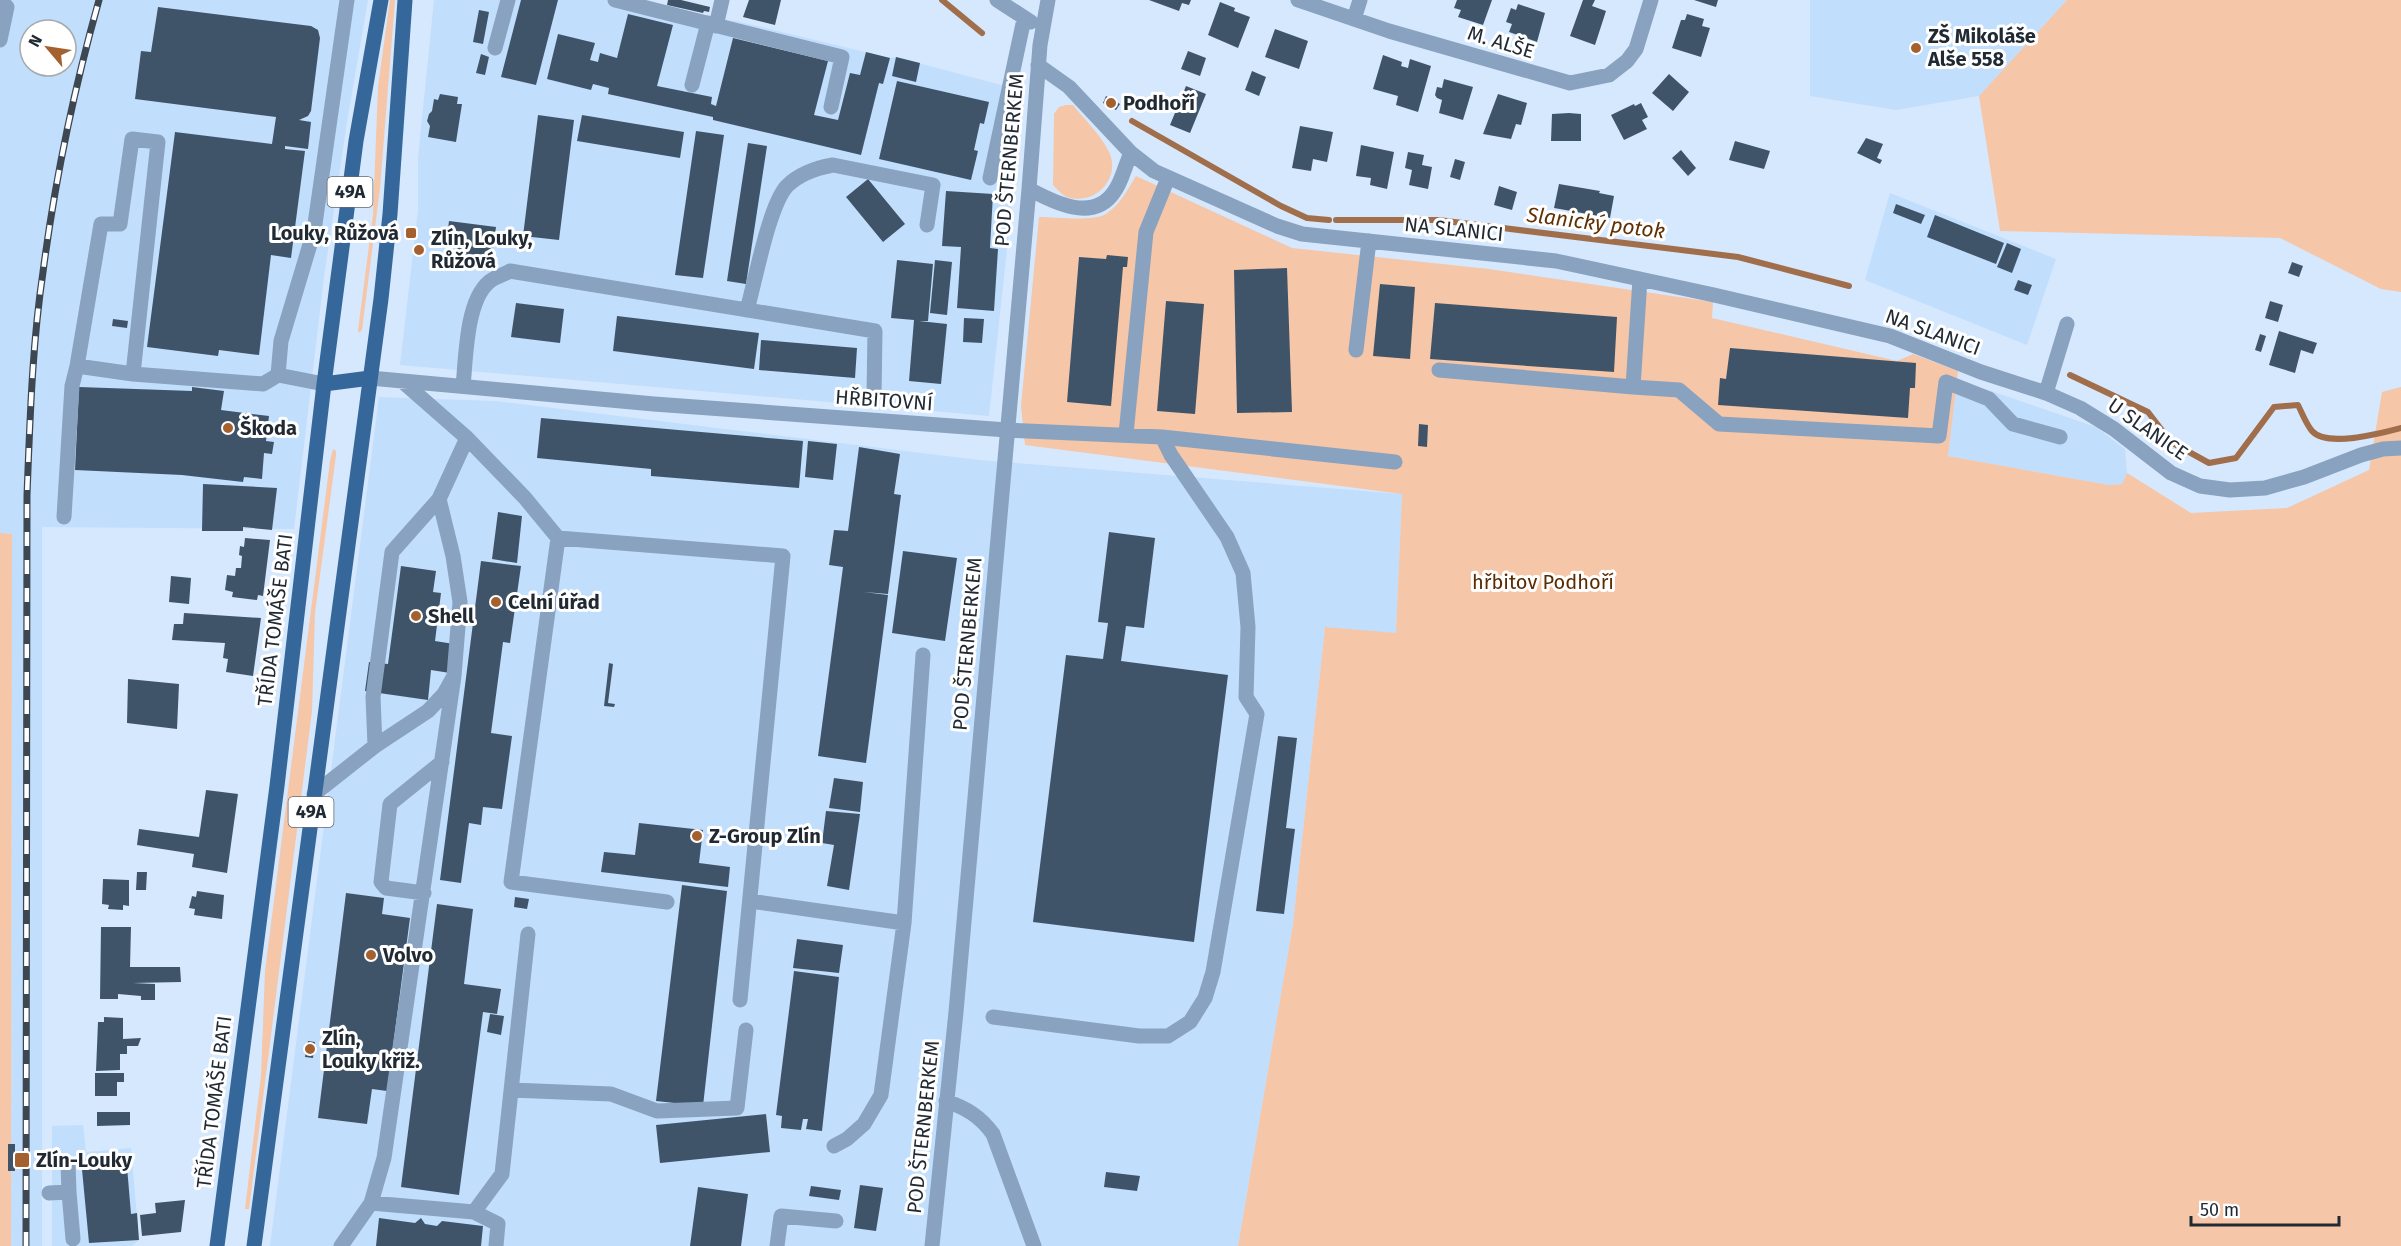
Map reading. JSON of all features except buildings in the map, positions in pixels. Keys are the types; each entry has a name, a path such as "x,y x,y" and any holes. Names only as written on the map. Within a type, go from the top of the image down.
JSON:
{"main road":[{"name":"TŘÍDA TOMÁŠE BATI","path":"217,1246 277,786 324,384 356,141 381,0"},
{"name":"49A","path":"254,1246 390,214 405,0"},
{"path":"324,384 370,378"}],"street":[{"path":"0,0 8,8 0,40"},
{"path":"278,375 282,341 314,231 347,0"},
{"path":"495,48 508,0"},
{"path":"615,0 842,57 831,107"},
{"path":"692,85 722,0"},
{"path":"997,0 1024,19 1042,27"},
{"name":"POD ŠTERNBERKEM","path":"932,1246 956,1012 1038,65 1042,27 1048,0"},
{"name":"M. ALŠE","path":"1298,0 1354,19 1570,83 1609,75 1627,61 1636,49 1651,0"},
{"path":"1354,19 1360,0"},
{"path":"990,178 1024,19"},
{"name":"NA SLANICI","path":"1038,65 1069,87 1131,153 1155,171 1277,226 1302,234 1556,261 1640,279 1890,336 1981,372 2046,393"},
{"path":"64,517 72,386 101,224 120,224 132,139 158,142 133,375"},
{"path":"1029,189 1070,208 1102,204 1114,192 1131,153"},
{"path":"747,310 775,205 786,187 803,174 818,167 833,165 933,184 927,225"},
{"path":"1126,434 1146,232 1168,178"},
{"path":"1356,350 1369,241"},
{"path":"463,386 470,325 477,298 489,282 510,272 875,331 874,396"},
{"path":"1633,387 1640,279"},
{"path":"2046,393 2067,324"},
{"path":"77,366 133,375 263,384 278,375 324,384"},
{"path":"1439,370 1679,390 1719,424 1939,436 1946,382 1989,399 2013,424 2060,437"},
{"name":"HŘBITOVNÍ","path":"370,378 654,404 1007,430 1126,434 1365,456 1395,462"},
{"path":"402,381 467,438 525,498 558,538 783,556 740,1000"},
{"name":"U SLANICE","path":"2046,393 2096,417 2170,473 2200,486 2218,489 2244,490 2281,484 2361,455 2383,449 2401,448"},
{"path":"993,1017 1139,1036 1168,1036 1190,1022 1205,998 1213,972 1257,714 1246,697 1248,627 1243,573 1227,537 1171,455 1162,437"},
{"path":"375,746 373,697 392,552 439,499 467,438"},
{"path":"341,1246 371,1203 384,1158 454,676 460,602 453,556 439,499"},
{"path":"558,538 511,882 667,902"},
{"path":"834,1146 847,1139 864,1124 881,1095 904,923 923,655"},
{"path":"314,794 375,746 428,711 444,694 454,676"},
{"path":"424,893 386,888 381,882 390,804 442,762"},
{"path":"750,901 904,923"},
{"path":"474,1212 502,1174 528,934"},
{"path":"511,1090 611,1094 657,1111 737,1108 746,1030"},
{"path":"946,1101 969,1110 985,1123 993,1134 1034,1246"},
{"path":"68,1164 73,1239"},
{"path":"49,1193 69,1192"},
{"path":"371,1203 474,1212 498,1224 496,1246"},
{"path":"777,1246 781,1216 836,1221"}],"shaded area":[{"path":"0,0 368,0 324,277 294,529 42,527 42,1246 11,1246 12,534 0,533"},
{"path":"434,0 617,0 663,11 736,21 890,58 896,57 1024,91 989,416 400,365 418,210 418,158"},
{"name":"ZŠ Mikoláše Alše 558","path":"1810,0 2067,0 1979,96 1896,110 1810,96"},
{"path":"1890,193 2056,259 2027,345 1865,280"},
{"path":"1956,379 2096,427 2125,449 2127,473 2122,484 2109,485 1948,456"},
{"path":"379,397 495,401 979,460 1402,494 1396,634 1325,627 1293,924 1238,1246 270,1246"},
{"path":"83,1125 86,1152 131,1148 139,1240 132,1246 52,1246 52,1126"}],"green space":[{"path":"390,0 395,0 380,188 362,330 359,333 373,215 378,87"},
{"path":"2067,0 2401,0 2401,292 2381,289 2280,238 2000,231 1979,96"},
{"path":"1073,105 1098,135 1110,154 1112,164 1108,182 1102,189 1086,198 1067,197 1053,185 1054,114 1059,107"},
{"name":"hřbitov Podhoří","path":"1136,176 1292,248 1489,269 1713,302 1712,318 1897,361 1913,354 1958,371 1948,456 2109,485 2122,484 2127,473 2191,513 2287,508 2369,470 2382,392 2401,387 2401,1246 1238,1246 1293,924 1325,627 1396,633 1402,494 1025,445 1021,406 1039,217 1092,218 1106,214 1119,202"},
{"path":"333,449 336,455 315,613 312,711 249,1209 245,1209 261,1076 265,971"},
{"path":"0,533 12,534 11,1246 0,1246"}],"waterway":[{"name":"Slanický potok","path":"942,0 982,33"},
{"name":"Slanický potok","path":"1132,121 1281,206 1307,218 1329,220"},
{"name":"Slanický potok","path":"1336,220 1438,220 1738,257 1849,286"},
{"name":"Slanický potok","path":"2070,375 2148,412 2171,442 2209,463 2236,458 2274,407 2298,405 2312,431 2319,436 2330,438 2355,438 2401,428"}],"railway":[{"path":"26,1246 27,495 32,383 39,300 53,203 73,101 99,0"}],"place":[{"name":"ZŠ Mikoláše Alše 558","path":"1916,48"},
{"name":"Podhoří","path":"1111,103"},
{"name":"Louky, Růžová","path":"411,233"},
{"name":"Zlín, Louky, Růžová","path":"419,250"},
{"name":"Škoda","path":"228,428"},
{"name":"Celní úřad","path":"496,602"},
{"name":"Shell","path":"416,616"},
{"name":"Z-Group Zlín","path":"697,836"},
{"name":"Volvo","path":"371,955"},
{"name":"Zlín, Louky křiž.","path":"310,1049"},
{"name":"Zlín-Louky","path":"22,1160"}]}
